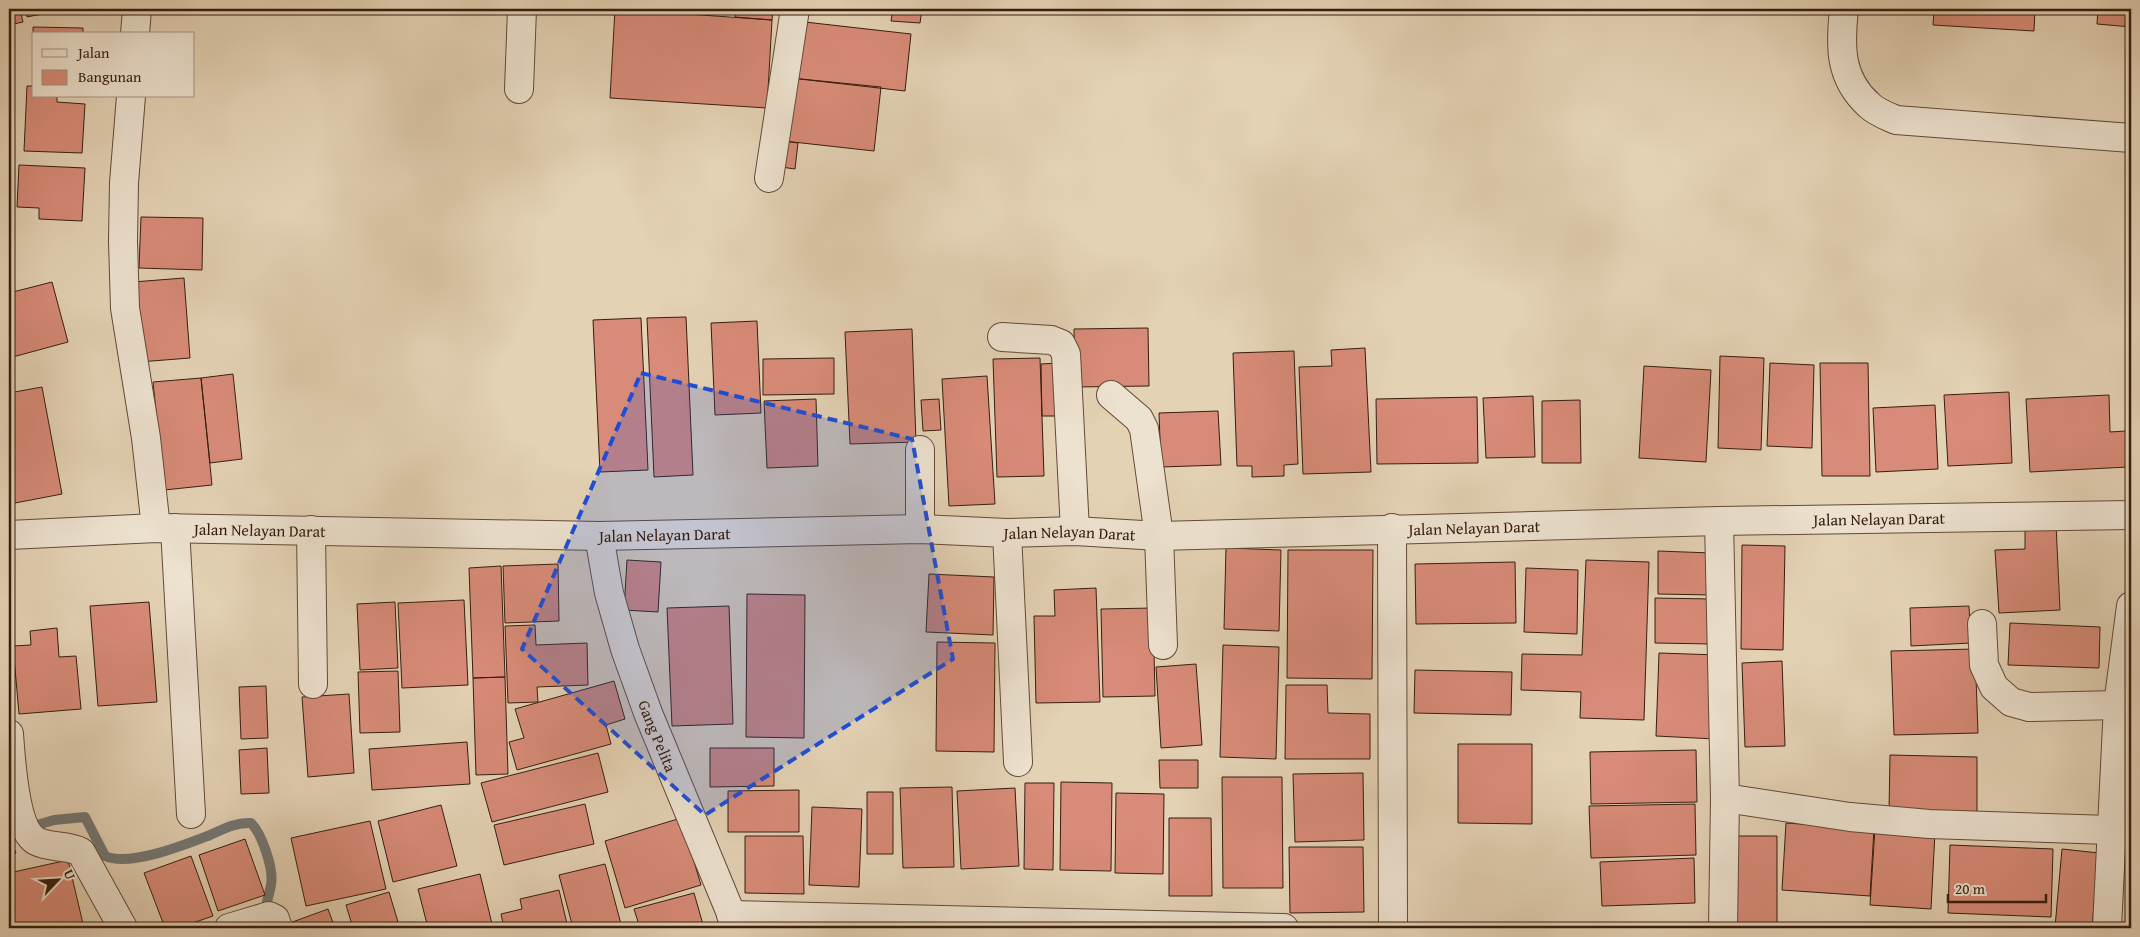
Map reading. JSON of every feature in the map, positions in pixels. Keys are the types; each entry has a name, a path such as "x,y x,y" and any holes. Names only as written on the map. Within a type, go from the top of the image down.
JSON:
{"street":[{"path":"135,32 137,9"},
{"path":"519,89 522,9"},
{"path":"770,178 795,9"},
{"path":"1844,9 1842,61 1852,85 1870,106 1896,120 2131,138"},
{"path":"130,98 124,183 123,241 126,308 146,438 165,528 191,814"},
{"path":"1002,337 1052,340 1061,344 1066,354 1075,531"},
{"path":"1111,395 1139,419 1144,430 1159,536 1163,644"},
{"path":"920,450 920,529"},
{"name":"Jalan Nelayan Darat","path":"9,535 165,528 599,536 920,529 1007,533 1075,531 1159,536 1392,528 2131,515"},
{"path":"1719,521 1725,798 1723,928"},
{"path":"1392,528 1393,928"},
{"path":"311,530 313,684"},
{"path":"1007,533 1018,762"},
{"name":"Gang Pelita","path":"599,536 609,592 625,650 648,713 734,922"},
{"path":"2106,928 2120,876 2110,830 2118,705 2131,606"},
{"path":"1982,624 1984,665 1994,687 2011,702 2029,707 2118,705"},
{"path":"9,734 15,795 28,830 38,842 74,848 81,852 123,928"},
{"path":"1725,798 1850,817 1928,824 2110,830"},
{"path":"734,922 1284,928"}],"highlighted area":[{"path":"641,373 912,439 953,659 705,815 522,649"}],"building":[{"path":"9,9 20,9 23,22 9,25"},
{"path":"26,9 68,9 27,17"},
{"path":"615,9 772,20 767,108 610,98"},
{"path":"736,9 773,9 772,20 735,17"},
{"path":"893,9 922,9 920,23 891,21"},
{"path":"1934,9 2035,9 2034,31 1933,25"},
{"path":"2098,9 2131,9 2131,27 2097,24"},
{"path":"796,21 911,34 905,91 791,78"},
{"path":"33,27 83,28 83,32 33,32"},
{"path":"791,78 881,87 874,151 784,141"},
{"path":"27,86 32,86 32,98 57,98 57,102 85,104 82,153 24,151"},
{"path":"784,141 798,143 795,169 781,167"},
{"path":"19,165 85,168 82,221 39,219 39,208 17,207"},
{"path":"141,217 203,218 202,270 139,268"},
{"path":"184,278 190,358 139,362 133,282"},
{"path":"52,282 68,342 9,358 9,293"},
{"path":"686,317 693,475 654,477 647,318"},
{"path":"641,318 648,470 600,472 593,320"},
{"path":"757,321 761,413 715,415 711,323"},
{"path":"1148,328 1149,386 1075,387 1074,329"},
{"path":"912,329 916,442 850,444 845,332"},
{"path":"1365,348 1371,472 1303,474 1299,367 1332,366 1331,350"},
{"path":"1294,351 1298,464 1284,465 1284,476 1252,477 1252,466 1237,466 1233,353"},
{"path":"1720,356 1764,358 1761,450 1718,448"},
{"path":"834,358 834,394 763,395 763,359"},
{"path":"1040,358 1044,476 997,477 993,359"},
{"path":"1058,363 1060,416 1042,416 1041,364"},
{"path":"1770,363 1814,365 1812,448 1767,446"},
{"path":"1820,363 1868,363 1870,476 1822,476"},
{"path":"1644,366 1711,370 1706,462 1639,458"},
{"path":"233,374 242,459 210,463 201,378"},
{"path":"987,376 995,504 949,506 942,379"},
{"path":"201,378 212,485 164,490 153,382"},
{"path":"42,387 62,494 15,503 9,472 9,393"},
{"path":"2009,392 2012,463 1948,466 1944,395"},
{"path":"2109,395 2110,432 2126,431 2128,467 2030,472 2026,399"},
{"path":"1533,396 1535,457 1486,458 1483,398"},
{"path":"1477,397 1478,463 1377,464 1376,399"},
{"path":"816,399 818,466 767,468 764,401"},
{"path":"939,399 941,430 923,431 921,400"},
{"path":"1580,400 1581,463 1542,463 1542,401"},
{"path":"1935,405 1938,469 1876,472 1873,408"},
{"path":"1218,411 1221,465 1161,467 1159,413"},
{"path":"2056,524 2060,610 1999,613 1995,550 2025,549 2025,526"},
{"path":"1742,545 1785,546 1783,650 1741,649"},
{"path":"1226,548 1281,550 1279,631 1224,629"},
{"path":"1288,550 1373,550 1372,679 1287,678"},
{"path":"1658,551 1712,553 1712,595 1658,594"},
{"path":"627,560 661,562 658,612 624,610"},
{"path":"1586,560 1649,562 1644,720 1580,718 1581,692 1521,690 1522,654 1582,655"},
{"path":"1515,562 1516,623 1416,624 1415,564"},
{"path":"558,564 559,621 505,623 503,566"},
{"path":"501,566 505,677 473,678 469,568"},
{"path":"1526,568 1578,570 1577,634 1524,632"},
{"path":"929,574 994,577 993,635 926,632"},
{"path":"1096,588 1100,702 1036,703 1034,616 1055,616 1054,590"},
{"path":"747,594 805,595 804,738 746,737"},
{"path":"1655,598 1713,599 1712,644 1655,643"},
{"path":"464,600 468,685 402,688 398,603"},
{"path":"149,602 157,702 98,706 90,606"},
{"path":"395,602 398,668 360,670 357,604"},
{"path":"729,606 733,724 672,726 667,608"},
{"path":"1969,606 1971,643 1911,646 1910,608"},
{"path":"1153,608 1155,696 1103,697 1101,609"},
{"path":"2010,623 2100,627 2099,668 2008,665"},
{"path":"535,625 536,645 587,643 588,685 537,687 538,702 508,703 505,626"},
{"path":"57,628 59,657 76,656 81,709 19,714 13,646 31,645 30,631"},
{"path":"937,642 995,643 994,752 936,751"},
{"path":"1223,645 1279,647 1276,759 1220,757"},
{"path":"1975,649 1978,733 1894,735 1891,651"},
{"path":"1659,653 1718,655 1715,739 1656,736"},
{"path":"1782,661 1785,746 1745,747 1742,663"},
{"path":"1196,664 1202,745 1161,748 1156,667"},
{"path":"1415,670 1512,672 1511,715 1414,713"},
{"path":"398,671 400,732 360,733 358,672"},
{"path":"505,677 508,774 476,775 473,678"},
{"path":"614,681 625,719 606,725 611,744 517,770 509,742 524,738 515,709"},
{"path":"1286,685 1327,685 1328,713 1370,714 1370,759 1285,759"},
{"path":"266,686 268,738 241,739 239,687"},
{"path":"349,694 354,773 308,777 302,697"},
{"path":"467,742 470,784 372,790 369,749"},
{"path":"1458,744 1532,744 1532,824 1458,823"},
{"path":"267,748 269,793 241,794 239,750"},
{"path":"710,748 774,748 774,786 710,787"},
{"path":"1696,750 1697,802 1591,804 1590,752"},
{"path":"598,753 608,792 492,822 481,783"},
{"path":"1890,755 1977,757 1977,813 1889,811"},
{"path":"1159,760 1198,760 1198,788 1160,788"},
{"path":"1363,773 1364,840 1295,842 1293,774"},
{"path":"2123,774 2131,775 2131,864 2118,863"},
{"path":"1222,777 1282,777 1283,888 1223,888"},
{"path":"1061,782 1112,783 1111,871 1060,870"},
{"path":"1025,783 1054,783 1053,870 1024,869"},
{"path":"952,787 954,867 903,868 900,788"},
{"path":"1015,788 1019,866 961,869 957,791"},
{"path":"799,790 799,832 728,832 728,791"},
{"path":"867,792 893,792 893,854 867,854"},
{"path":"1116,793 1164,794 1163,874 1115,873"},
{"path":"585,804 594,844 504,865 494,825"},
{"path":"1695,804 1696,855 1591,858 1589,806"},
{"path":"441,805 457,866 393,882 378,821"},
{"path":"812,807 862,809 859,887 809,885"},
{"path":"681,818 701,885 625,908 605,841"},
{"path":"1169,818 1211,818 1212,896 1169,896"},
{"path":"370,821 386,889 306,906 291,838"},
{"path":"1786,823 1874,829 1870,896 1782,890"},
{"path":"1875,828 1935,832 1931,909 1870,905"},
{"path":"745,836 803,836 804,894 745,893"},
{"path":"1730,836 1777,836 1777,928 1729,928"},
{"path":"9,838 16,853 9,856"},
{"path":"245,839 265,895 218,911 199,855"},
{"path":"1950,845 2053,849 2051,917 1948,913"},
{"path":"1289,847 1363,847 1364,912 1290,913"},
{"path":"2062,849 2099,853 2092,928 2055,927"},
{"path":"191,856 213,916 178,928 165,928 144,873"},
{"path":"1694,858 1695,903 1602,906 1600,862"},
{"path":"68,860 84,928 9,928 9,873"},
{"path":"605,864 622,928 573,928 559,875"},
{"path":"480,874 493,928 428,928 418,889"},
{"path":"559,890 568,928 504,928 501,914 522,909 520,899"},
{"path":"389,892 398,922 377,928 353,928 346,905"},
{"path":"694,893 704,928 640,928 634,909"},
{"path":"328,909 335,928 288,928 287,924"},
{"path":"415,922 417,928 396,928"}],"waterway":[{"path":"27,828 54,820 85,817 105,856 116,859 128,859 142,857 186,844 230,826 251,823 263,843 271,870 271,885 265,916"}]}
